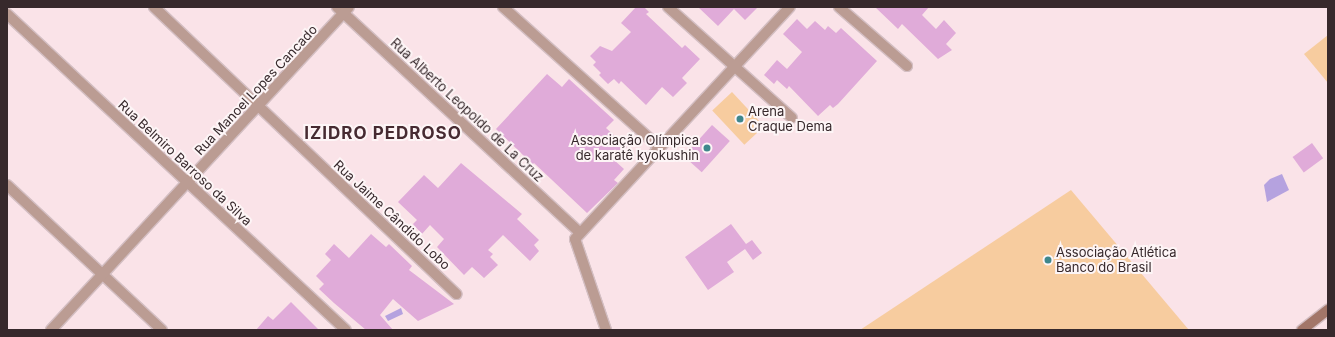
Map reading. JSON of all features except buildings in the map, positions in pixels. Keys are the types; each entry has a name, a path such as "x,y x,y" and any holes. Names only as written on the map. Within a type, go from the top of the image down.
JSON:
{"street":[{"name":"Rua Jaime Cândido Lobo","path":"154,7 456,294"},
{"path":"503,7 658,146"},
{"path":"668,7 792,118"},
{"path":"606,330 575,239 579,232 658,146 790,7"},
{"path":"839,7 907,66"},
{"name":"Rua Manoel Lopes Cancado","path":"51,330 259,107 343,9"},
{"name":"Rua Alberto Leopoldo de La Cruz","path":"343,9 579,232"},
{"name":"Rua Belmiro Barroso da Silva","path":"7,14 346,330"},
{"path":"7,185 162,330"},
{"path":"1302,330 1328,310"}],"shaded area":[{"path":"1328,35 1328,83 1304,54"},
{"name":"Arena Craque Dema","path":"732,92 764,126 744,145 712,110"},
{"path":"1282,174 1289,190 1267,202 1264,185 1270,179"},
{"name":"Associação Atlética Banco do Brasil","path":"1071,190 1189,330 860,330"},
{"path":"401,308 403,314 388,321 385,316"}],"place":[{"name":"Arena Craque Dema","path":"740,119"},
{"name":"Associação Olímpica de karatê kyokushin","path":"707,148"},
{"name":"Associação Atlética Banco do Brasil","path":"1048,260"}],"district":[{"name":"IZIDRO PEDROSO","path":"383,134"}]}
